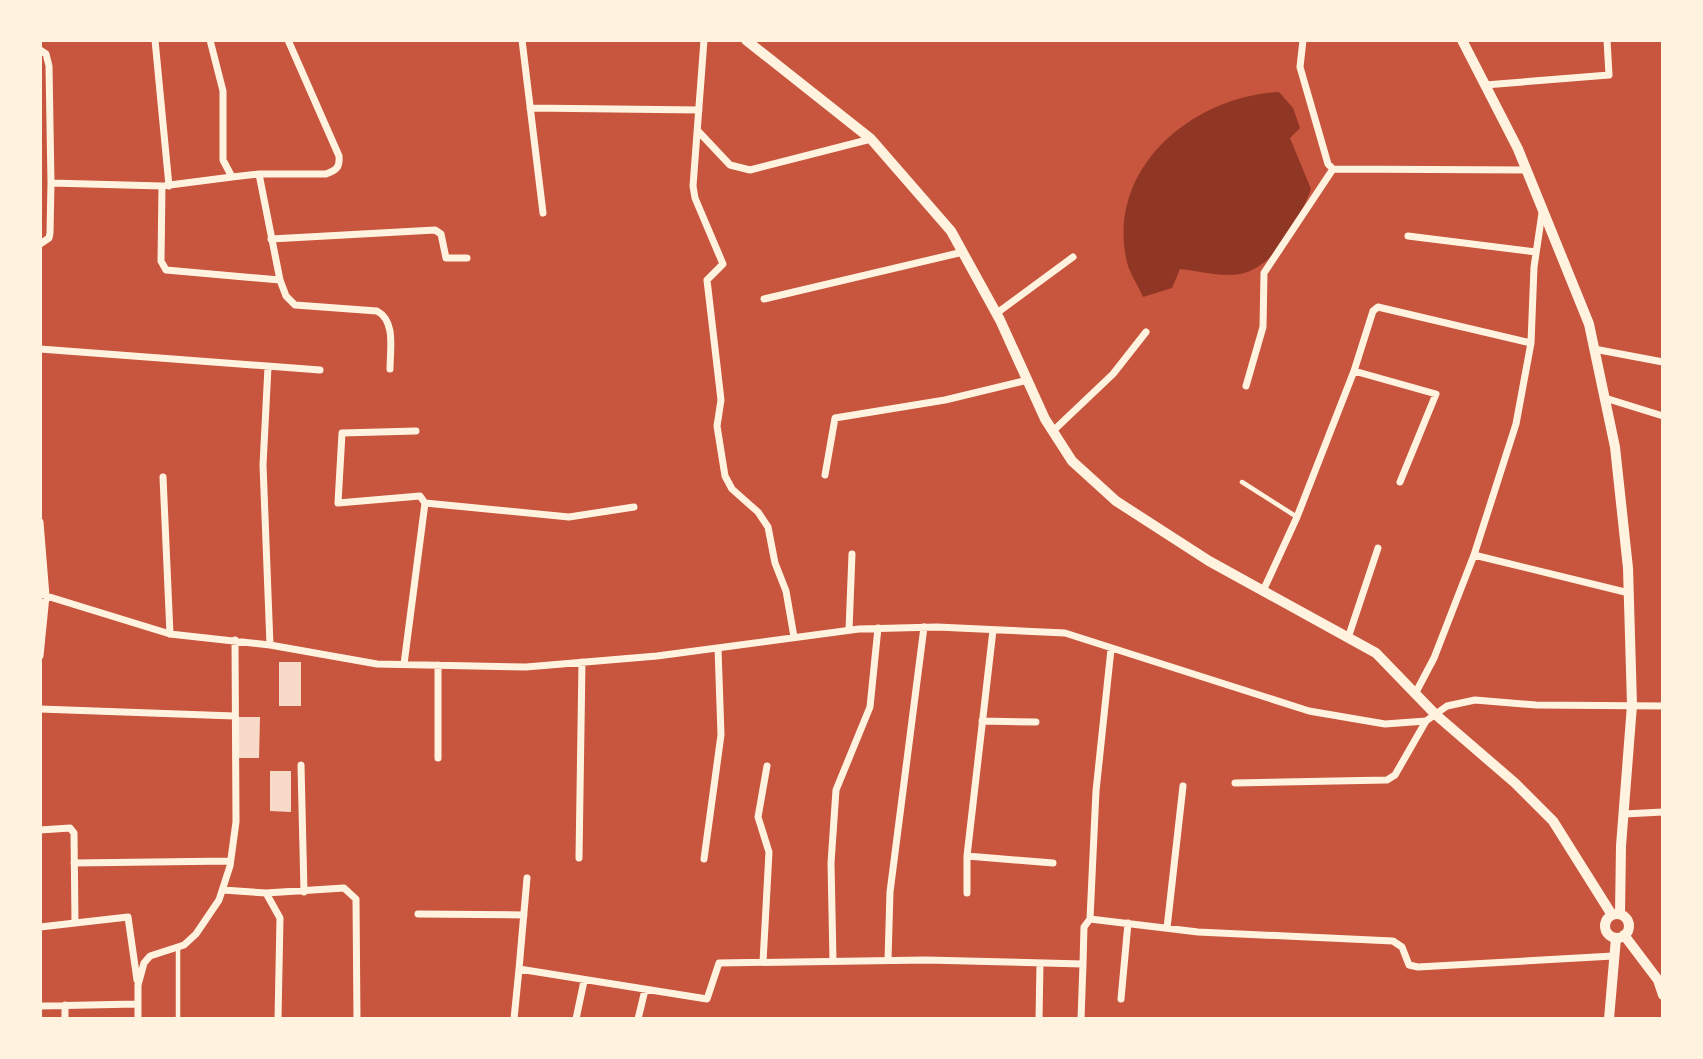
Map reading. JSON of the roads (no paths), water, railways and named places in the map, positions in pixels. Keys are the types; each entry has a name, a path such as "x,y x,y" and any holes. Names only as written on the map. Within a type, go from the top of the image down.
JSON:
{"street":[{"path":"155,40 165,186 161,261 166,270 280,280"},
{"path":"210,40 223,91 223,160 232,177"},
{"path":"51,183 165,186 259,174 326,174 335,171 340,164 339,156 288,40"},
{"path":"522,40 543,213"},
{"path":"704,40 695,198 723,264 707,280 721,400 717,425 725,476 732,489 758,512 768,527 775,563 786,591 794,637"},
{"path":"746,40 870,139 951,231 997,313 1053,431 1072,461 1116,501 1209,561 1376,653 1415,694 1430,718 1515,783 1553,821 1616,915 1628,922 1628,929 1620,937 1613,956 1609,1019"},
{"path":"1303,40 1300,67 1328,164 1333,169 1527,170"},
{"path":"1462,40 1527,170 1589,324 1605,398 1615,447 1629,593 1632,705 1616,915 1605,927 1609,934 1620,937 1660,981 1663,995"},
{"path":"1485,85 1609,75 1607,40"},
{"path":"40,50 46,54 49,66 51,183 50,233 49,238 40,244"},
{"path":"530,108 699,110"},
{"path":"698,131 730,165 750,170 870,139"},
{"path":"1246,386 1263,327 1264,273 1333,169"},
{"path":"259,174 280,280 286,296 295,305 377,311 386,316 389,323 390,369"},
{"path":"1415,694 1434,658 1474,555 1516,424 1531,343 1536,252 1543,209"},
{"path":"271,239 435,230 440,234 446,258 467,258"},
{"path":"1408,236 1536,252"},
{"path":"764,299 963,252"},
{"path":"997,313 1073,257"},
{"path":"1263,591 1297,517 1354,371 1373,312 1378,307 1531,343"},
{"path":"1053,431 1113,374 1146,332"},
{"path":"40,349 320,370"},
{"path":"1594,349 1663,362"},
{"path":"268,366 263,465 270,645"},
{"path":"1354,371 1436,394 1400,482"},
{"path":"825,475 835,418 945,400 1028,380"},
{"path":"1605,398 1663,416"},
{"path":"416,432 342,433 338,503 420,496 425,502 569,517 634,507"},
{"path":"163,477 170,634"},
{"path":"404,664 425,502"},
{"path":"40,522 43,595 40,656"},
{"path":"1348,638 1378,548"},
{"path":"849,630 852,554"},
{"path":"1474,555 1629,593"},
{"path":"43,595 170,634 270,645 377,664 526,667 718,648 878,628 924,627 1065,633 1309,711 1385,724 1430,718"},
{"path":"888,960 890,892 924,627"},
{"path":"833,961 831,863 836,790 870,707 878,628"},
{"path":"967,893 967,856 993,630"},
{"path":"138,985 150,956 178,947 196,934 223,890 236,822 234,640"},
{"path":"704,859 721,735 718,648"},
{"path":"1081,1019 1084,927 1090,919 1096,791 1111,649"},
{"path":"579,858 582,662"},
{"path":"438,665 438,758"},
{"path":"1235,783 1387,780 1395,775 1430,718 1447,706 1475,700 1536,705 1663,706"},
{"path":"40,709 234,716"},
{"path":"982,721 1036,722"},
{"path":"301,765 304,892"},
{"path":"763,962 769,846 758,817 767,766"},
{"path":"1167,928 1183,786"},
{"path":"1624,814 1663,812"},
{"path":"40,830 72,830 75,922"},
{"path":"967,856 1053,863"},
{"path":"74,863 230,861"},
{"path":"514,1019 527,878"},
{"path":"223,890 266,893 344,888 356,899 357,1019"},
{"path":"266,893 280,918 278,1019"},
{"path":"418,914 524,915"},
{"path":"40,927 128,917 138,985 138,1019"},
{"path":"1090,919 1167,928 1393,941 1402,947 1409,965 1418,967 1613,956"},
{"path":"1121,999 1128,923"},
{"path":"519,969 707,999 719,962 888,960 1083,964"},
{"path":"1039,1019 1040,963"},
{"path":"576,1019 584,981"},
{"path":"638,1019 645,990"},
{"path":"40,1006 137,1004"},
{"path":"65,1005 65,1019"}],"lane":[{"path":"1242,482 1297,517"},
{"path":"178,947 178,1019"}]}
